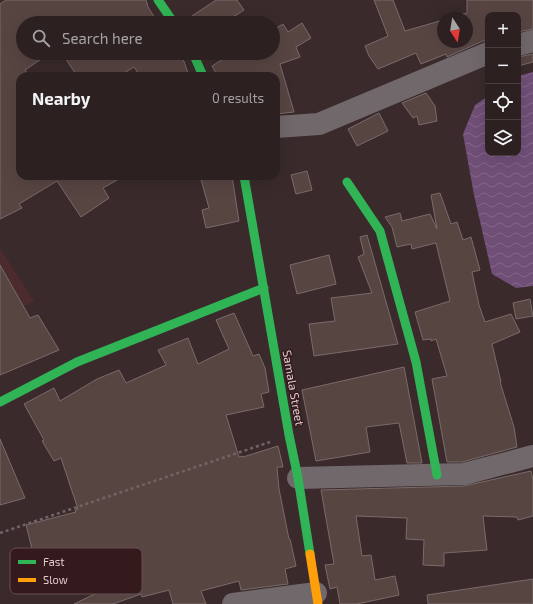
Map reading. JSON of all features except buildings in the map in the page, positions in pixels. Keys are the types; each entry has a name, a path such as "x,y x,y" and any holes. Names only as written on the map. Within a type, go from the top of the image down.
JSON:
{"street":[{"path":"158,0 169,16"},
{"path":"521,44 533,41"},
{"path":"280,127 319,124 485,54"},
{"path":"196,60 201,72"},
{"name":"Samala Street","path":"245,180 289,435 298,478 317,599"},
{"path":"347,182 380,231 416,362 437,475"},
{"path":"0,402 77,362 264,288"},
{"path":"298,478 464,474 533,456"},
{"path":"232,604 317,599"}],"path":[{"path":"0,533 289,435"}],"shaded area":[{"path":"0,248 34,301 0,319"}],"water":[{"path":"533,72 533,286 516,288 492,274 474,195 463,134 475,105 485,98 485,156 521,156 521,75"}],"traffic: fast":[{"path":"158,0 169,16"},
{"path":"196,60 201,72"},
{"path":"245,180 289,435 298,478 310,554"},
{"path":"347,182 380,231 416,362 437,475"},
{"path":"0,402 77,362 264,288"}],"traffic: slow":[{"path":"310,554 318,604"}]}
